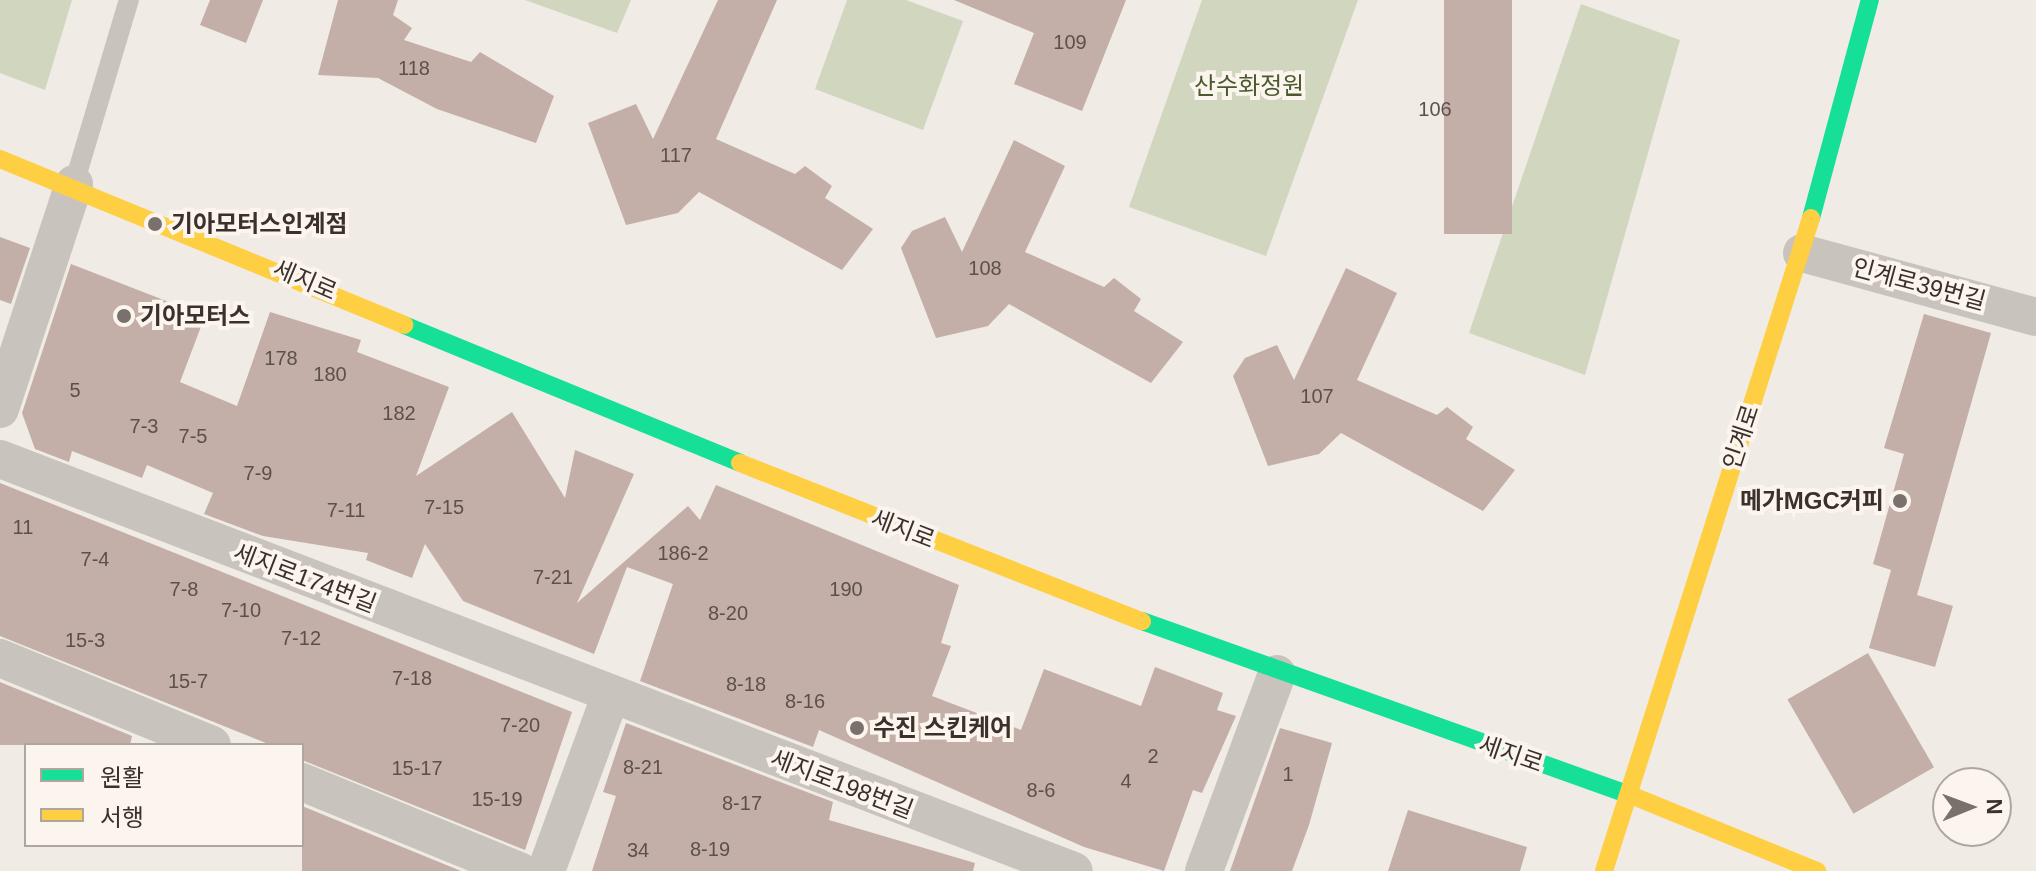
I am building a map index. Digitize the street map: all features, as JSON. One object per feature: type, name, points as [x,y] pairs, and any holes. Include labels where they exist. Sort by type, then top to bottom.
[{"type":"street","name":"인계로","points":[[1604,871],[1626,793],[1802,253],[1870,0]]},
{"type":"street","name":"세지로","points":[[0,159],[74,184],[842,505],[1277,674],[1626,793],[1817,871]]},
{"type":"street","points":[[0,409],[74,184]]},
{"type":"street","name":"인계로39번길","points":[[1802,253],[2036,317]]},
{"type":"street","name":"세지로174번길","points":[[0,459],[610,697]]},
{"type":"street","points":[[0,658],[207,743]]},
{"type":"street","points":[[1204,871],[1277,674]]},
{"type":"street","points":[[546,871],[610,697]]},
{"type":"street","name":"세지로198번길","points":[[610,697],[1074,871]]},
{"type":"street","points":[[304,783],[519,871]]},
{"type":"lane","points":[[74,184],[129,0]]},
{"type":"green space","points":[[0,0],[72,0],[45,90],[0,73]]},
{"type":"green space","points":[[525,0],[631,0],[617,33]]},
{"type":"green space","points":[[847,0],[906,0],[963,21],[923,130],[815,89]]},
{"type":"green space","name":"산수화정원","points":[[1202,0],[1358,0],[1266,256],[1129,207]]},
{"type":"green space","points":[[1581,4],[1680,40],[1585,375],[1469,333]]},
{"type":"building","points":[[210,0],[263,0],[246,43],[200,25]]},
{"type":"building","points":[[338,0],[398,0],[393,15],[412,28],[404,40],[471,62],[480,52],[554,96],[536,143],[437,109],[378,78],[318,75]]},
{"type":"building","points":[[718,0],[777,0],[716,139],[795,174],[805,166],[832,186],[825,198],[873,229],[842,270],[699,192],[678,213],[626,225],[588,123],[636,104],[653,139]]},
{"type":"building","points":[[954,0],[1126,0],[1082,111],[1014,84],[1034,33]]},
{"type":"building","points":[[1444,0],[1512,0],[1512,234],[1444,234]]},
{"type":"building","points":[[1014,140],[1065,166],[1025,252],[1104,287],[1114,278],[1141,299],[1134,311],[1183,342],[1151,383],[1009,304],[988,326],[936,338],[901,248],[912,231],[945,217],[962,252]]},
{"type":"building","points":[[0,237],[30,248],[11,304],[0,300]]},
{"type":"building","points":[[71,264],[205,316],[180,382],[237,406],[270,312],[361,340],[357,352],[449,387],[416,476],[512,412],[565,498],[575,450],[634,474],[577,603],[688,506],[700,520],[716,485],[959,585],[941,643],[951,646],[932,696],[1021,730],[1044,669],[1141,706],[1155,667],[1223,693],[1217,710],[1236,716],[1202,793],[1193,790],[1164,871],[1084,847],[819,730],[813,747],[640,681],[673,584],[627,567],[594,654],[463,601],[425,544],[412,578],[366,560],[368,553],[263,536],[204,514],[213,493],[147,465],[142,478],[72,451],[69,462],[35,449],[22,413]]},
{"type":"building","points":[[1346,268],[1397,293],[1357,380],[1437,415],[1447,407],[1473,427],[1466,439],[1515,470],[1483,511],[1341,433],[1319,454],[1268,466],[1233,376],[1245,358],[1277,345],[1294,380]]},
{"type":"building","points":[[1924,314],[1991,333],[1917,595],[1953,606],[1935,667],[1869,648],[1891,570],[1873,564],[1904,454],[1884,448]]},
{"type":"building","points":[[0,483],[572,712],[525,850],[304,761],[304,743],[266,743],[0,636]]},
{"type":"building","points":[[1868,653],[1934,767],[1853,814],[1787,700]]},
{"type":"building","points":[[0,682],[132,736],[130,743],[0,745]]},
{"type":"building","points":[[626,723],[833,802],[829,820],[975,863],[973,871],[592,871],[616,796],[603,792]]},
{"type":"building","points":[[1280,728],[1332,743],[1309,825],[1292,871],[1230,871]]},
{"type":"building","points":[[304,807],[461,871],[302,871]]},
{"type":"building","points":[[1408,810],[1527,847],[1520,871],[1388,871]]},
{"type":"traffic: fast","points":[[1811,218],[1870,0]]},
{"type":"traffic: fast","points":[[404,325],[740,463]]},
{"type":"traffic: fast","points":[[1142,621],[1633,796]]},
{"type":"traffic: slow","points":[[0,159],[404,325]]},
{"type":"traffic: slow","points":[[1604,871],[1811,218]]},
{"type":"traffic: slow","points":[[740,463],[1142,621]]},
{"type":"traffic: slow","points":[[1633,796],[1817,871]]},
{"type":"place","name":"기아모터스인계점","points":[[155,224]]},
{"type":"place","name":"기아모터스","points":[[124,316]]},
{"type":"place","name":"메가MGC커피","points":[[1900,501]]},
{"type":"place","name":"수진 스킨케어","points":[[857,728]]}]
